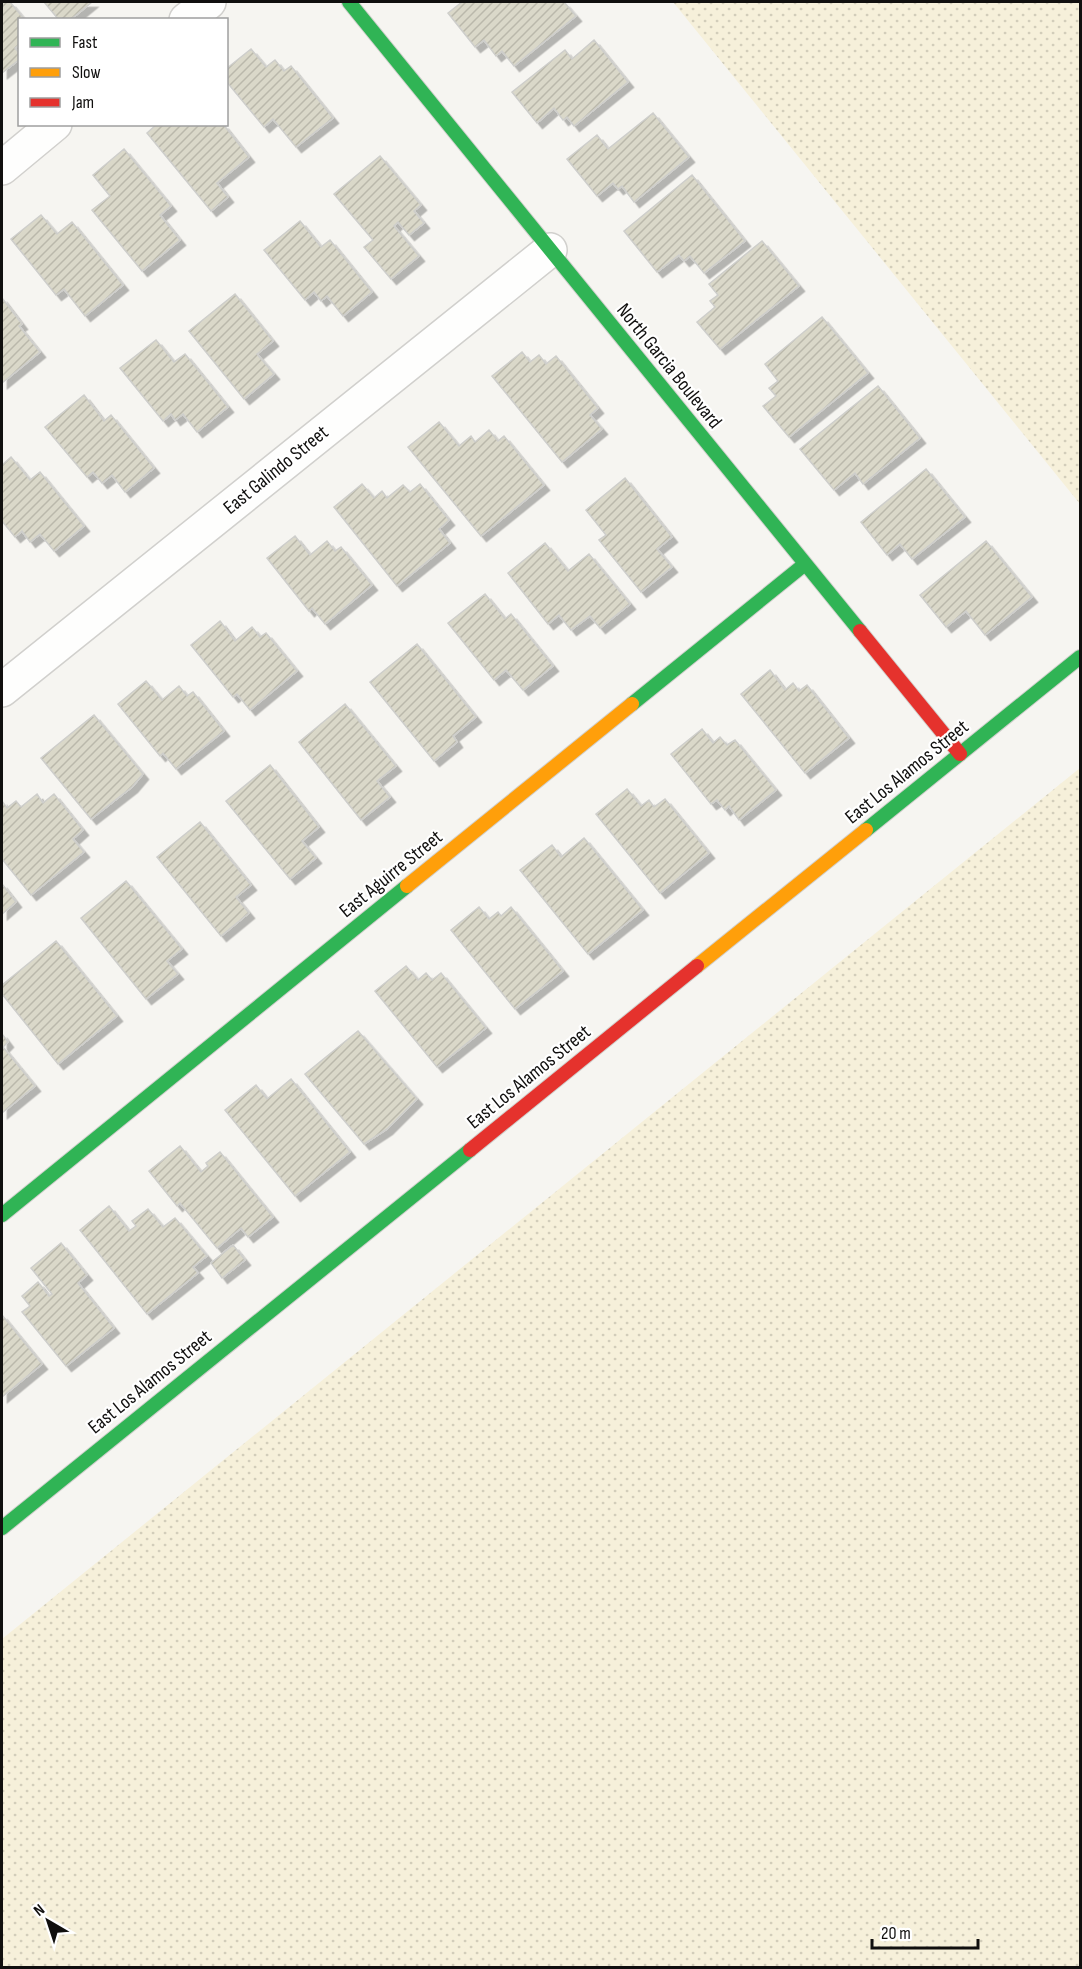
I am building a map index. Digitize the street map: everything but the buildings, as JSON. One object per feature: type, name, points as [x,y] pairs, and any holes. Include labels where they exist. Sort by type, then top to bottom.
[{"type":"street","points":[[189,18],[209,2]]},
{"type":"street","name":"North Garcia Boulevard","points":[[349,2],[960,754]]},
{"type":"street","points":[[2,168],[53,126]]},
{"type":"street","name":"East Galindo Street","points":[[2,690],[550,250]]},
{"type":"street","name":"East Aguirre Street","points":[[2,1215],[805,564]]},
{"type":"street","name":"East Los Alamos Street","points":[[2,1528],[1080,657]]},
{"type":"sand","points":[[673,2],[1080,2],[1080,504]]},
{"type":"sand","points":[[1080,768],[1080,1967],[2,1967],[2,1639]]},
{"type":"traffic: fast","points":[[349,2],[860,631]]},
{"type":"traffic: fast","points":[[632,704],[805,564]]},
{"type":"traffic: fast","points":[[866,830],[1080,657]]},
{"type":"traffic: fast","points":[[2,1215],[407,886]]},
{"type":"traffic: fast","points":[[2,1528],[470,1150]]},
{"type":"traffic: slow","points":[[407,886],[632,704]]},
{"type":"traffic: slow","points":[[697,966],[866,830]]},
{"type":"traffic: jam","points":[[860,631],[960,754]]},
{"type":"traffic: jam","points":[[470,1150],[697,966]]}]
